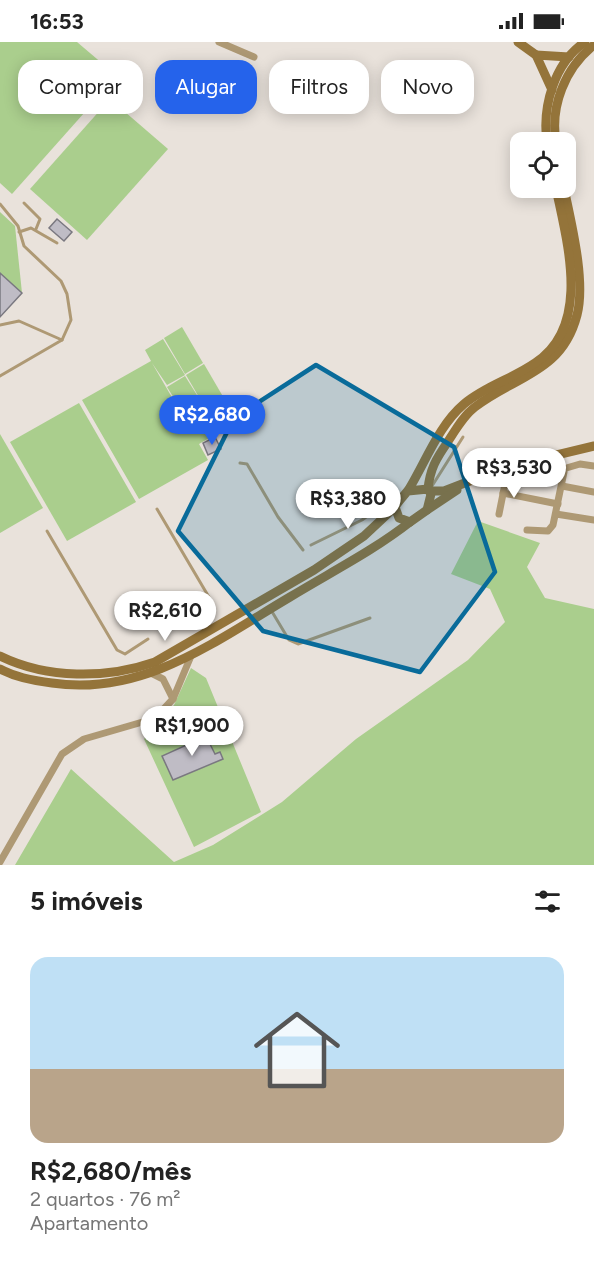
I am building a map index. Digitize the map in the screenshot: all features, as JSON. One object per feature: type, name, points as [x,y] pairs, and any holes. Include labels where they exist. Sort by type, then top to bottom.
[{"type":"main road","points":[[518,42],[536,55],[552,90]]},
{"type":"main road","points":[[547,132],[548,108],[552,90],[568,57],[585,42]]},
{"type":"main road","points":[[556,132],[555,117],[560,92],[577,61],[594,45]]},
{"type":"main road","points":[[536,55],[568,57]]},
{"type":"main road","points":[[0,656],[20,666],[73,674],[132,668],[155,662],[314,570],[364,536],[408,491],[462,406],[487,388],[545,356],[561,333],[569,314],[571,295],[558,198]]},
{"type":"main road","points":[[427,510],[430,499],[430,470],[465,416],[493,395],[541,369],[560,350],[573,326],[577,314],[579,279],[566,198]]},
{"type":"main road","points":[[408,491],[444,491],[506,467],[594,446]]},
{"type":"main road","points":[[0,669],[27,680],[95,686],[134,680],[191,656],[359,557],[468,482]]},
{"type":"main road","points":[[397,504],[399,518],[410,522]]},
{"type":"street","points":[[219,42],[254,57]]},
{"type":"street","points":[[527,530],[548,531],[553,525],[562,486],[563,469],[553,457]]},
{"type":"street","points":[[563,469],[580,464],[594,466]]},
{"type":"street","points":[[499,514],[506,479]]},
{"type":"street","points":[[562,486],[594,492]]},
{"type":"street","points":[[503,492],[558,504]]},
{"type":"street","points":[[556,514],[594,520]]},
{"type":"street","points":[[0,862],[62,754],[84,739],[154,718],[173,699],[191,656]]},
{"type":"street","points":[[151,673],[163,679],[173,699]]},
{"type":"lane","points":[[24,203],[40,219],[36,230]]},
{"type":"lane","points":[[0,204],[15,221],[24,246],[53,271],[67,294],[71,320],[62,340],[0,376]]},
{"type":"lane","points":[[20,232],[27,228],[36,230],[57,243]]},
{"type":"lane","points":[[0,325],[19,321],[62,340]]},
{"type":"lane","points":[[429,490],[464,437]]},
{"type":"lane","points":[[240,463],[247,464],[278,516],[303,549]]},
{"type":"lane","points":[[311,545],[362,520],[387,502],[397,504]]},
{"type":"lane","points":[[157,509],[213,604]]},
{"type":"lane","points":[[47,531],[117,650],[125,654],[148,639]]},
{"type":"lane","points":[[270,609],[289,640],[298,644],[370,618]]},
{"type":"highlighted area","points":[[316,365],[454,447],[495,572],[420,672],[263,631],[178,531],[234,418]]},
{"type":"green space","points":[[0,42],[77,42],[98,60],[18,60],[18,114],[83,114],[12,194],[0,183]]},
{"type":"green space","points":[[97,114],[127,114],[168,149],[87,240],[30,189]]},
{"type":"green space","points":[[0,212],[15,226],[22,293],[0,317]]},
{"type":"green space","points":[[182,327],[203,363],[185,374],[164,338]]},
{"type":"green space","points":[[163,339],[185,375],[167,385],[152,363],[188,425],[222,405],[233,424],[199,444],[208,460],[139,499],[82,400],[151,361],[145,350]]},
{"type":"green space","points":[[204,364],[225,400],[207,411],[186,375]]},
{"type":"green space","points":[[185,376],[207,411],[189,422],[167,387]]},
{"type":"green space","points":[[79,403],[136,502],[67,541],[10,442]]},
{"type":"green space","points":[[0,434],[43,508],[0,533]]},
{"type":"green space","points":[[478,521],[540,543],[527,567],[545,598],[594,609],[594,865],[15,865],[71,769],[174,862],[213,845],[282,802],[356,739],[468,660],[505,622],[490,589],[451,574]]},
{"type":"green space","points":[[191,668],[206,678],[261,812],[194,847],[144,739],[174,705]]},
{"type":"building","points":[[57,219],[72,232],[64,241],[49,228]]},
{"type":"building","points":[[0,273],[22,293],[0,317]]},
{"type":"building","points":[[215,437],[221,449],[208,455],[203,443]]},
{"type":"building","points":[[213,733],[216,739],[209,742],[215,754],[220,752],[223,759],[173,780],[162,756]]}]
